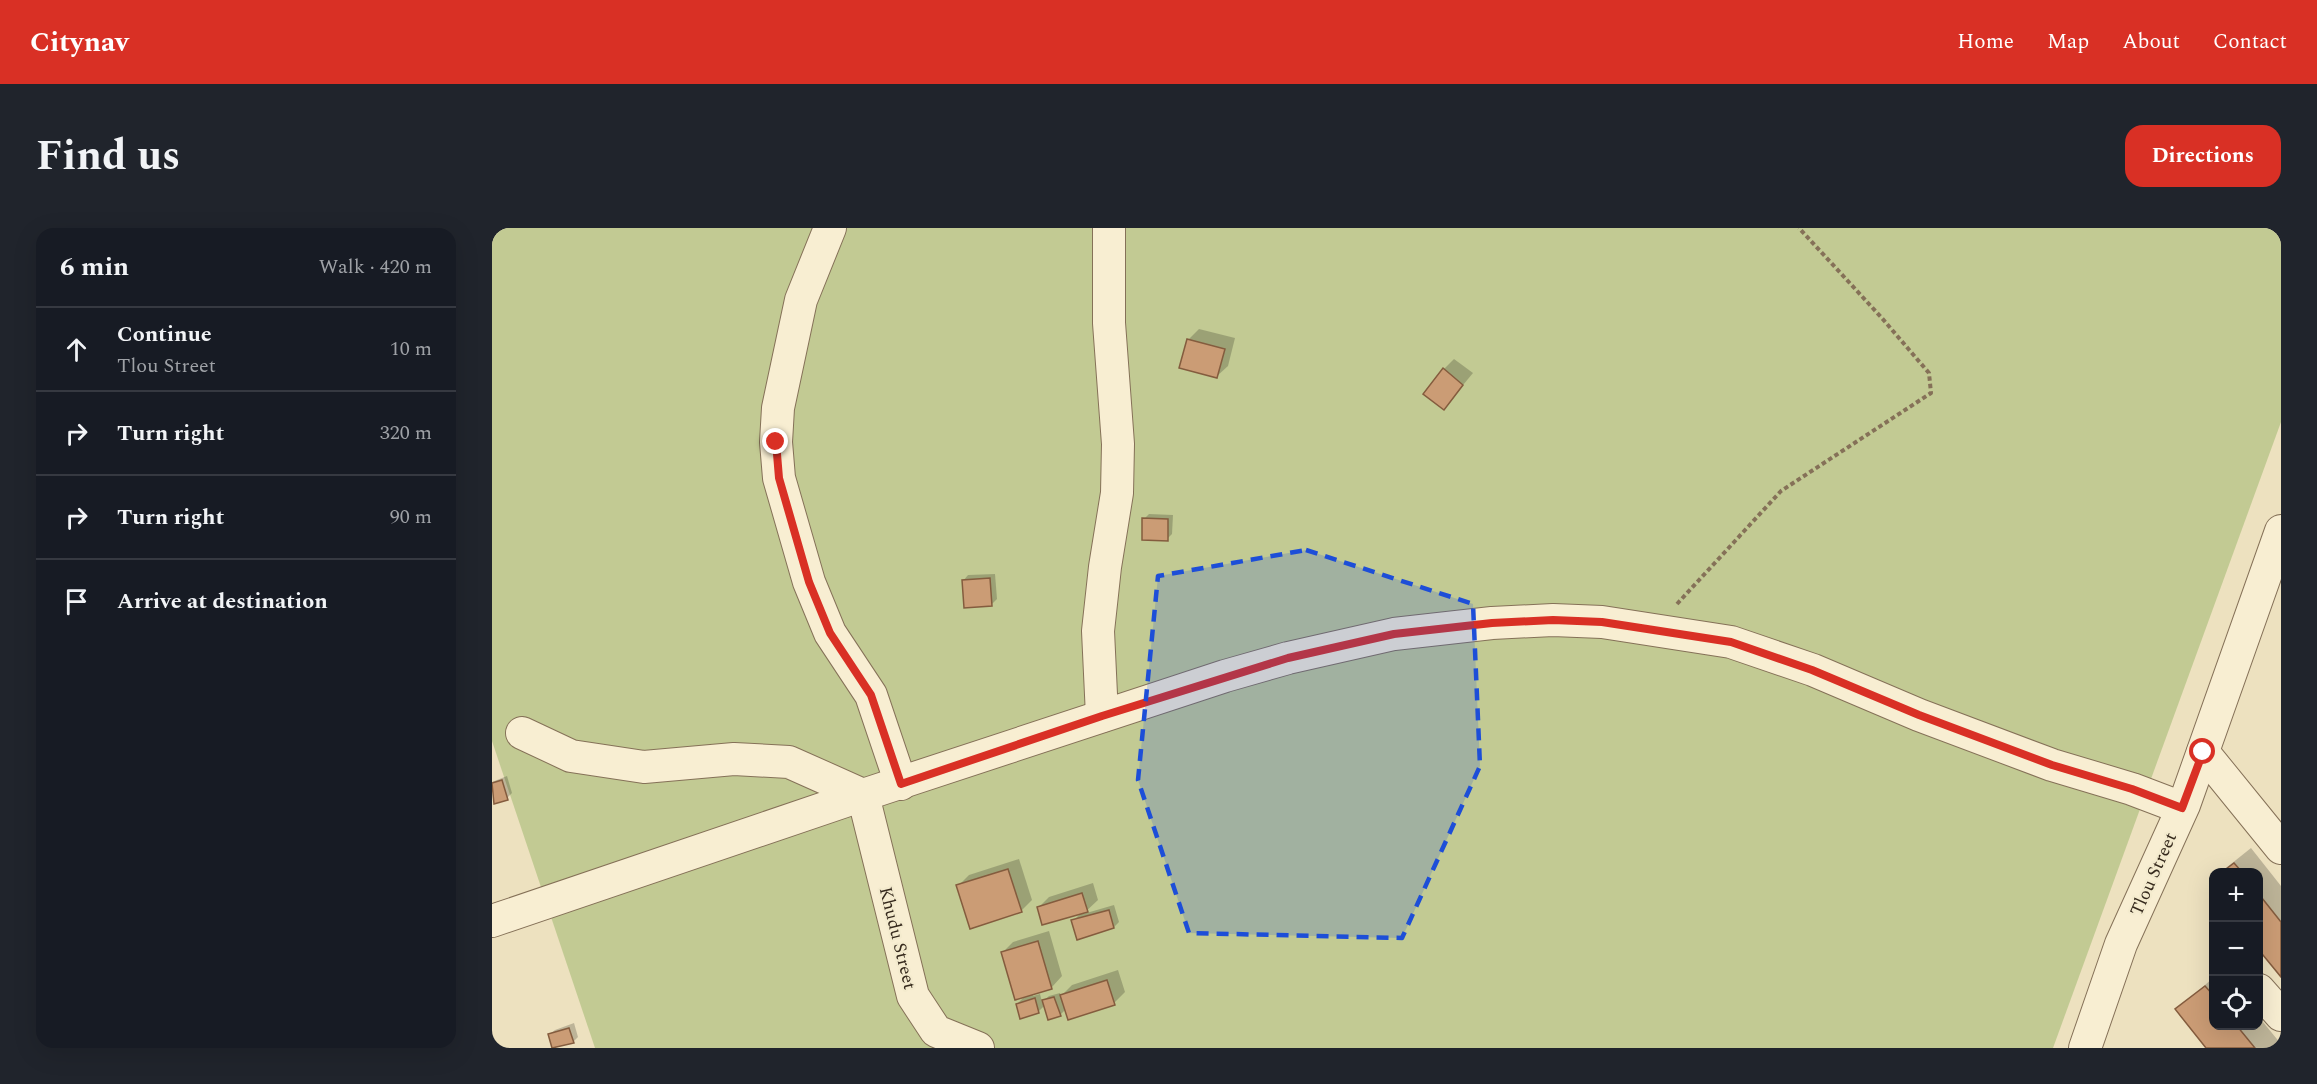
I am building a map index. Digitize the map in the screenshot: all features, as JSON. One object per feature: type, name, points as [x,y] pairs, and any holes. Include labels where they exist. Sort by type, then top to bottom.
[{"type":"street","points":[[830,228],[801,300],[778,408],[776,442],[779,478],[809,582],[830,633],[871,695],[901,784]]},
{"type":"street","points":[[1102,716],[1098,631],[1117,493],[1118,444],[1109,323],[1109,228]]},
{"type":"street","name":"Tlou Street","points":[[2085,1048],[2121,944],[2182,808],[2281,531]]},
{"type":"street","points":[[492,921],[862,795],[1288,658],[1394,634],[1492,623],[1553,620],[1602,622],[1731,642],[1812,670],[1919,715],[2052,765],[2132,789],[2182,808]]},
{"type":"street","points":[[522,733],[571,756],[644,767],[734,759],[789,762],[862,795]]},
{"type":"street","points":[[2203,752],[2281,848]]},
{"type":"street","name":"Khudu Street","points":[[862,795],[913,996],[936,1031],[978,1048]]},
{"type":"street","points":[[2263,995],[2281,1015]]},
{"type":"path","points":[[1654,630],[1781,491],[1931,393],[1929,373],[1799,228]]},
{"type":"highlighted area","points":[[1306,550],[1473,604],[1480,766],[1402,938],[1189,933],[1138,780],[1158,576]]},
{"type":"green space","points":[[492,228],[2281,228],[2281,422],[2053,1048],[595,1048],[492,741]]},
{"type":"building","points":[[1187,339],[1225,349],[1217,378],[1179,368]]},
{"type":"building","points":[[1443,368],[1463,385],[1444,410],[1423,394]]},
{"type":"building","points":[[1142,518],[1168,519],[1168,541],[1142,540]]},
{"type":"building","points":[[990,578],[992,606],[964,608],[962,580]]},
{"type":"building","points":[[502,780],[508,800],[494,804],[492,783]]},
{"type":"building","points":[[2234,863],[2238,868],[2227,868]]},
{"type":"building","points":[[1008,869],[1022,912],[970,929],[956,885]]},
{"type":"building","points":[[1082,893],[1088,912],[1042,925],[1037,907]]},
{"type":"building","points":[[2263,899],[2281,922],[2281,977],[2263,955]]},
{"type":"building","points":[[1109,910],[1114,928],[1077,940],[1071,920]]},
{"type":"building","points":[[1038,941],[1052,989],[1015,1000],[1001,952]]},
{"type":"building","points":[[1107,980],[1115,1005],[1068,1020],[1060,995]]},
{"type":"building","points":[[2205,986],[2209,990],[2209,1030],[2240,1030],[2255,1048],[2206,1048],[2175,1009]]},
{"type":"building","points":[[1054,997],[1061,1016],[1048,1020],[1042,1000]]},
{"type":"building","points":[[1035,998],[1039,1013],[1020,1019],[1016,1004]]},
{"type":"building","points":[[569,1028],[574,1043],[552,1048],[548,1034]]},
{"type":"route","points":[[776,442],[779,478],[809,582],[830,633],[871,695],[901,784],[1102,716],[1288,658],[1394,634],[1492,623],[1553,620],[1602,622],[1731,642],[1812,670],[1919,715],[2052,765],[2132,789],[2182,808],[2203,752]]}]
